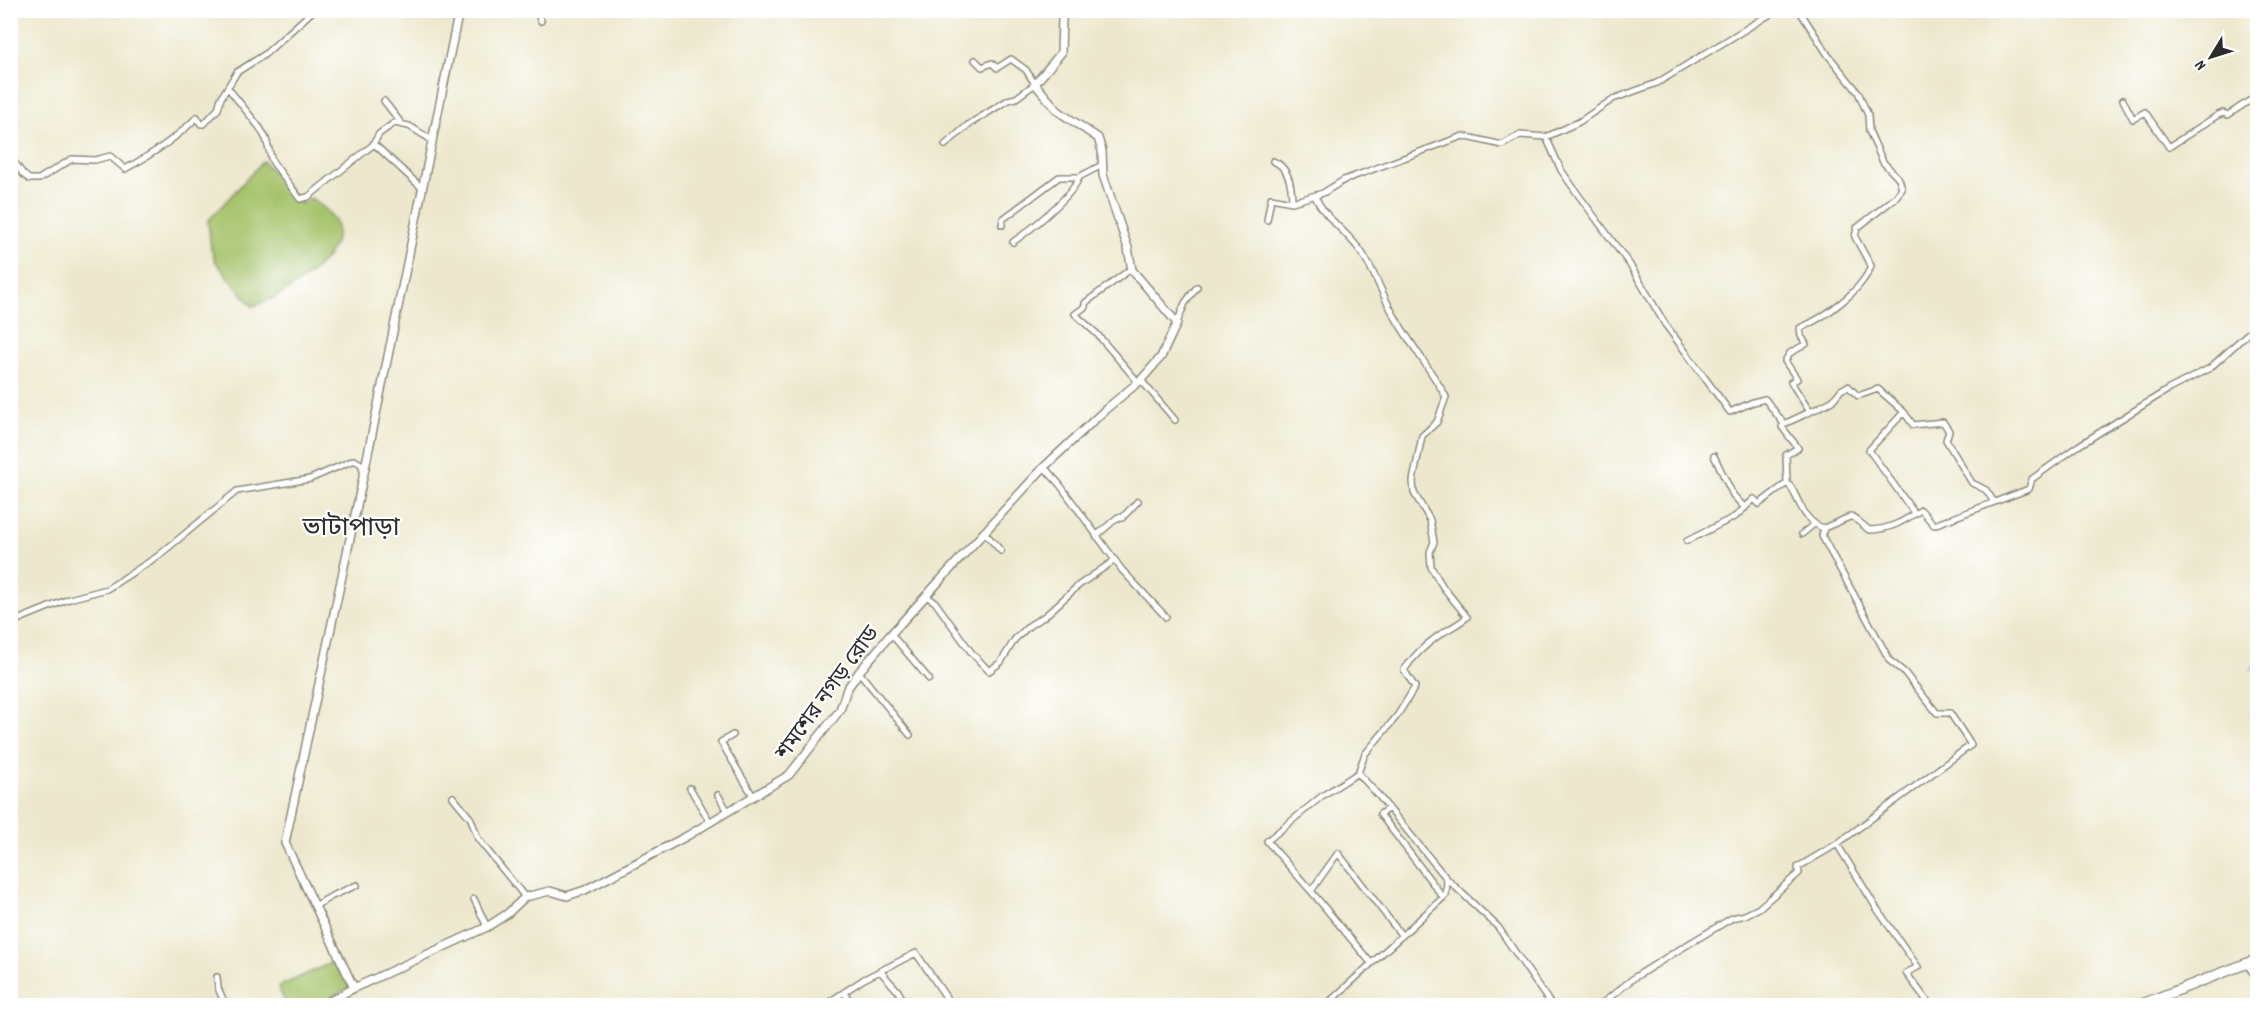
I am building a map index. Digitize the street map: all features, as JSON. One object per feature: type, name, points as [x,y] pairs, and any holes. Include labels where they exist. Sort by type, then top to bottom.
[{"type":"highway","points":[[2137,1005],[2258,959]]},
{"type":"street","points":[[10,162],[15,163],[29,179],[39,179],[72,159],[95,160],[110,156],[125,169],[146,158],[179,135],[196,117],[201,124],[204,124],[218,109],[221,98],[237,72],[264,55],[314,10]]},
{"type":"street","points":[[354,988],[312,906],[285,843],[459,10]]},
{"type":"street","points":[[535,10],[541,21]]},
{"type":"street","points":[[945,145],[968,125],[1008,100],[1016,98],[1035,84],[1061,53],[1062,18],[1069,10]]},
{"type":"street","points":[[1267,220],[1271,198],[1292,202],[1316,196],[1344,180],[1463,136],[1502,145],[1520,135],[1546,137],[1579,122],[1613,99],[1657,83],[1777,10]]},
{"type":"street","points":[[1799,10],[1828,55],[1858,92],[1868,115],[1869,132],[1883,162],[1899,179],[1902,189],[1895,198],[1857,228],[1855,237],[1870,266],[1868,273],[1856,289],[1815,322],[1800,328],[1801,336],[1806,344],[1790,353],[1785,361],[1797,379],[1791,382],[1810,412]]},
{"type":"street","points":[[975,60],[982,67],[992,63],[997,68],[1011,59],[1026,70],[1058,111],[1098,138],[1103,175],[1128,248],[1132,268],[1136,276],[1177,324],[1185,303],[1197,287]]},
{"type":"street","points":[[228,88],[260,128],[266,139],[272,161],[300,199],[313,193],[372,146],[379,134],[389,126],[401,123]]},
{"type":"street","points":[[2123,100],[2133,119],[2145,112],[2169,147],[2223,112],[2228,115],[2258,95]]},
{"type":"street","points":[[384,101],[401,123],[420,130],[432,140]]},
{"type":"street","points":[[1546,137],[1562,170],[1629,265],[1665,324],[1730,412],[1765,399],[1784,424],[1782,427],[1798,448],[1786,455],[1787,483],[1809,520],[1824,528],[1852,516],[1869,530],[1882,530],[1921,510],[1934,525],[2029,489],[2032,479],[2078,446],[2169,389],[2210,368],[2242,338],[2258,327]]},
{"type":"street","points":[[372,146],[374,144],[422,188]]},
{"type":"street","points":[[1273,161],[1280,164],[1292,184],[1292,202]]},
{"type":"street","points":[[1002,225],[1003,219],[1059,177],[1079,177],[1102,165]]},
{"type":"street","points":[[1013,242],[1063,199],[1078,182],[1079,177]]},
{"type":"street","points":[[1316,196],[1325,214],[1346,232],[1363,254],[1404,332],[1429,367],[1446,397],[1437,422],[1422,436],[1413,481],[1414,493],[1430,520],[1434,542],[1430,552],[1431,567],[1443,587],[1467,617],[1454,628],[1439,635],[1413,657],[1404,670],[1415,687],[1397,716],[1365,754],[1358,773],[1322,796],[1267,841],[1371,963]]},
{"type":"street","points":[[1132,268],[1085,303],[1085,307],[1076,314],[1097,334],[1174,420]]},
{"type":"street","name":"শমশের নগড় রোড","points":[[525,897],[550,891],[567,896],[585,890],[728,812],[789,775],[840,710],[847,690],[859,672],[891,634],[1044,467],[1106,409],[1140,381],[1161,357],[1177,324]]},
{"type":"street","points":[[1784,424],[1832,401],[1841,390],[1848,386],[1858,396],[1878,389],[1904,412],[1913,425],[1943,422],[1949,431],[1946,440],[1972,483],[1986,490],[1994,502]]},
{"type":"street","points":[[1904,412],[1869,450],[1915,514]]},
{"type":"street","points":[[1714,456],[1733,495],[1745,508]]},
{"type":"street","points":[[10,623],[69,599],[107,589],[158,556],[237,491],[310,479],[354,460],[361,464],[364,473]]},
{"type":"street","points":[[1044,467],[1060,484],[1129,578],[1166,617]]},
{"type":"street","points":[[1687,541],[1736,516],[1754,499],[1759,504],[1787,483]]},
{"type":"street","points":[[1096,536],[1118,517],[1122,518],[1138,501]]},
{"type":"street","points":[[1802,534],[1814,524]]},
{"type":"street","points":[[1599,1005],[1672,954],[1732,918],[1759,908],[1799,873],[1798,867],[1838,844],[1971,745],[1950,713],[1937,713],[1904,672],[1890,661],[1822,536],[1824,528]]},
{"type":"street","points":[[984,532],[1001,551]]},
{"type":"street","points":[[926,596],[935,602],[971,652],[989,671],[1001,662],[1015,639],[1030,625],[1045,616],[1079,585],[1115,560]]},
{"type":"street","points":[[891,634],[929,679]]},
{"type":"street","points":[[859,672],[910,735]]},
{"type":"street","points":[[733,735],[721,742],[753,796]]},
{"type":"street","points":[[1358,773],[1447,879],[1498,927],[1552,1005]]},
{"type":"street","points":[[690,788],[710,822]]},
{"type":"street","points":[[718,795],[728,812]]},
{"type":"street","points":[[321,1005],[487,927],[507,914],[525,897],[478,839],[471,819],[453,797]]},
{"type":"street","points":[[1389,808],[1380,814],[1443,897]]},
{"type":"street","points":[[1838,844],[1877,909],[1918,967],[1906,973],[1931,1005]]},
{"type":"street","points":[[1311,891],[1338,853],[1402,936]]},
{"type":"street","points":[[1325,1005],[1446,895],[1447,879]]},
{"type":"street","points":[[312,906],[357,885]]},
{"type":"street","points":[[474,899],[487,927]]},
{"type":"street","points":[[823,1005],[880,971],[916,953],[951,1005]]},
{"type":"street","points":[[2247,963],[2258,978]]},
{"type":"street","points":[[880,971],[898,991],[906,1005]]},
{"type":"street","points":[[217,977],[218,988],[226,1005]]},
{"type":"street","points":[[844,992],[853,1005]]},
{"type":"green space","points":[[263,161],[302,204],[311,198],[327,211],[334,219],[337,229],[335,242],[328,254],[305,278],[277,296],[252,306],[216,262],[211,249],[208,221]]},
{"type":"green space","points":[[337,960],[350,987],[316,1005],[287,1006],[278,987]]},
{"type":"waterway","points":[[2251,670],[2258,663]]},
{"type":"district","name":"ভাটাপাড়া","points":[[351,526]]}]
